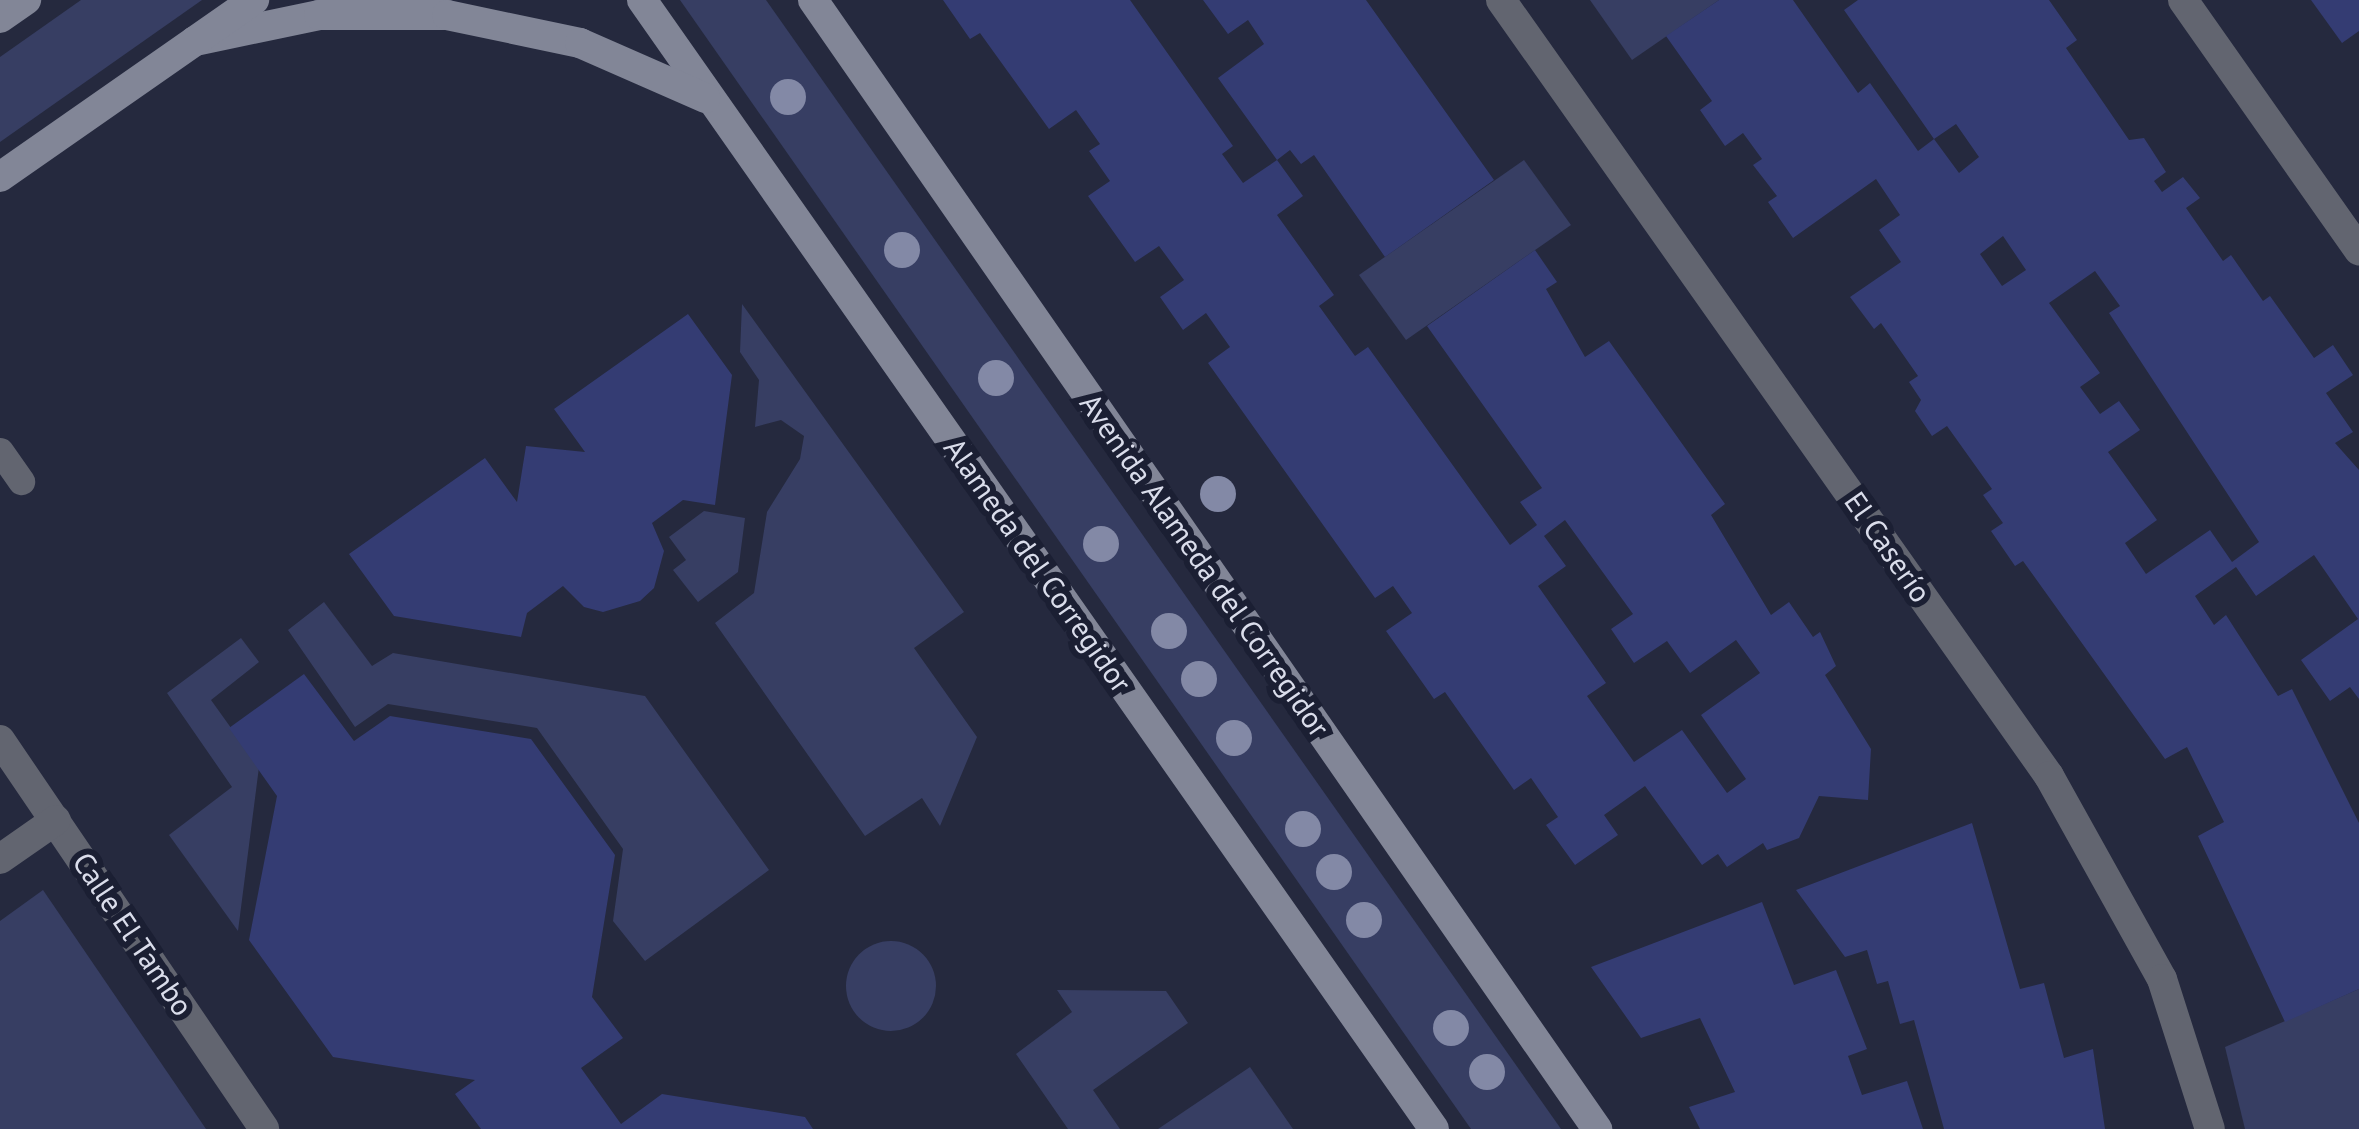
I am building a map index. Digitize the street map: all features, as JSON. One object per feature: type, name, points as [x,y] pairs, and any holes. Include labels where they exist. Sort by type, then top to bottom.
[{"type":"main road","points":[[0,18],[26,0]]},
{"type":"main road","points":[[0,177],[254,0]]},
{"type":"main road","name":"Alameda del Corregidor","points":[[642,0],[1435,1129]]},
{"type":"main road","name":"Avenida Alameda del Corregidor","points":[[812,0],[829,13],[1597,1129]]},
{"type":"main road","points":[[195,40],[319,15],[447,15],[580,43],[711,100]]},
{"type":"street","name":"El Caserío","points":[[1501,0],[2049,776],[2162,979],[2210,1129]]},
{"type":"street","points":[[2183,0],[2359,250]]},
{"type":"street","name":"Calle El Tambo","points":[[0,740],[264,1129]]},
{"type":"street","points":[[0,859],[56,820]]},
{"type":"lane","points":[[0,451],[21,481]]},
{"type":"shaded area","points":[[81,0],[202,0],[0,142],[0,57]]},
{"type":"shaded area","points":[[680,0],[766,0],[1561,1129],[1471,1129]]},
{"type":"shaded area","points":[[1590,0],[1719,0],[1632,60]]},
{"type":"shaded area","points":[[1524,160],[1571,225],[1406,340],[1359,275]]},
{"type":"shaded area","points":[[742,304],[964,612],[914,648],[977,737],[940,826],[922,798],[865,836],[715,623],[754,593],[767,512],[800,459],[804,436],[781,420],[755,427],[759,380],[740,352]]},
{"type":"shaded area","points":[[704,511],[745,518],[738,572],[698,602],[673,570],[686,560],[669,537]]},
{"type":"shaded area","points":[[324,602],[372,666],[393,653],[645,696],[769,870],[645,961],[613,921],[623,849],[537,728],[388,704],[355,727],[288,630]]},
{"type":"shaded area","points":[[241,638],[259,662],[211,700],[259,767],[238,931],[169,835],[232,787],[167,693]]},
{"type":"shaded area","points":[[43,890],[206,1129],[0,1129],[0,921]]},
{"type":"shaded area","points":[[891,941],[908,944],[923,954],[933,969],[933,1003],[923,1018],[908,1028],[891,1031],[874,1028],[859,1018],[849,1003],[846,986],[849,969],[859,954],[874,944]]},
{"type":"shaded area","points":[[2359,989],[2359,1129],[2245,1129],[2225,1047]]},
{"type":"shaded area","points":[[1057,990],[1166,991],[1188,1023],[1093,1090],[1120,1129],[1068,1129],[1016,1054],[1072,1012]]},
{"type":"shaded area","points":[[1250,1067],[1293,1129],[1158,1129]]},
{"type":"building","points":[[943,0],[1130,0],[1233,146],[1222,154],[1243,183],[1277,160],[1303,196],[1277,215],[1334,295],[1319,306],[1355,356],[1368,347],[1510,545],[1537,525],[1520,502],[1542,488],[1427,326],[1535,250],[1557,282],[1546,289],[1585,357],[1609,341],[1725,504],[1711,515],[1771,615],[1789,602],[1813,637],[1820,632],[1836,666],[1825,675],[1871,749],[1868,800],[1819,796],[1799,838],[1767,850],[1763,843],[1727,867],[1718,854],[1702,865],[1645,786],[1604,815],[1618,835],[1575,865],[1546,825],[1558,817],[1531,778],[1514,790],[1445,692],[1434,699],[1386,631],[1412,613],[1393,586],[1375,598],[1208,363],[1230,347],[1206,313],[1183,330],[1160,297],[1184,280],[1159,246],[1135,262],[1088,196],[1110,181],[1089,151],[1100,144],[1076,110],[1049,129],[980,33],[970,39]],"holes":[[[1565,520],[1633,614],[1611,629],[1634,663],[1667,641],[1690,673],[1736,640],[1760,673],[1701,715],[1746,779],[1727,793],[1682,730],[1634,762],[1587,696],[1606,683],[1538,586],[1566,566],[1544,536]]]},
{"type":"building","points":[[1203,0],[1366,0],[1494,180],[1385,257],[1314,155],[1301,164],[1290,150],[1277,160],[1218,78],[1264,44],[1248,20],[1228,34]]},
{"type":"building","points":[[1719,0],[1793,0],[1858,93],[1870,83],[1918,151],[1934,139],[1844,10],[1858,0],[2049,0],[2077,40],[2066,48],[2129,140],[2144,138],[2166,172],[2154,181],[2162,192],[2183,177],[2200,198],[2186,208],[2223,261],[2231,255],[2263,301],[2270,296],[2314,358],[2333,345],[2353,375],[2326,393],[2353,432],[2335,443],[2359,470],[2359,699],[2350,687],[2330,701],[2301,660],[2358,619],[2314,555],[2256,596],[2236,567],[2195,596],[2214,625],[2226,615],[2278,696],[2292,689],[2359,823],[2359,989],[2285,1022],[2198,836],[2224,822],[2187,747],[2165,759],[2023,561],[2015,566],[1991,531],[2003,523],[1983,495],[1992,489],[1947,426],[1932,436],[1915,411],[1921,400],[1909,382],[1918,376],[1881,323],[1874,329],[1850,297],[1901,262],[1879,230],[1900,215],[1876,179],[1793,238],[1768,202],[1777,196],[1753,165],[1762,159],[1743,133],[1725,146],[1700,110],[1712,101],[1666,36]],"holes":[[[1956,124],[1979,157],[1959,173],[1934,139]],[[2003,236],[2026,270],[2002,286],[1980,254]],[[2095,271],[2120,306],[2109,313],[2259,542],[2232,562],[2210,530],[2146,574],[2125,543],[2157,520],[2108,452],[2140,430],[2119,401],[2100,414],[2080,387],[2100,373],[2049,303]]]},
{"type":"building","points":[[2311,0],[2359,0],[2359,31],[2342,43]]},
{"type":"building","points":[[688,314],[732,375],[715,505],[683,500],[652,523],[664,551],[654,588],[640,601],[603,612],[584,607],[563,586],[527,613],[521,637],[394,616],[349,554],[485,458],[517,502],[526,446],[585,452],[554,409]]},
{"type":"building","points":[[304,674],[354,741],[390,716],[531,739],[615,855],[592,997],[623,1038],[581,1068],[621,1124],[662,1094],[805,1117],[813,1129],[481,1129],[455,1094],[475,1080],[333,1057],[249,940],[277,796],[229,728]]},
{"type":"building","points":[[1972,823],[2020,989],[2044,983],[2064,1058],[2093,1049],[2105,1129],[1944,1129],[1914,1020],[1900,1024],[1888,981],[1877,984],[1867,950],[1845,957],[1796,890]]},
{"type":"building","points":[[1762,902],[1794,985],[1836,970],[1867,1049],[1848,1056],[1862,1095],[1907,1081],[1923,1129],[1700,1129],[1689,1107],[1735,1092],[1700,1018],[1641,1038],[1591,967]]}]
